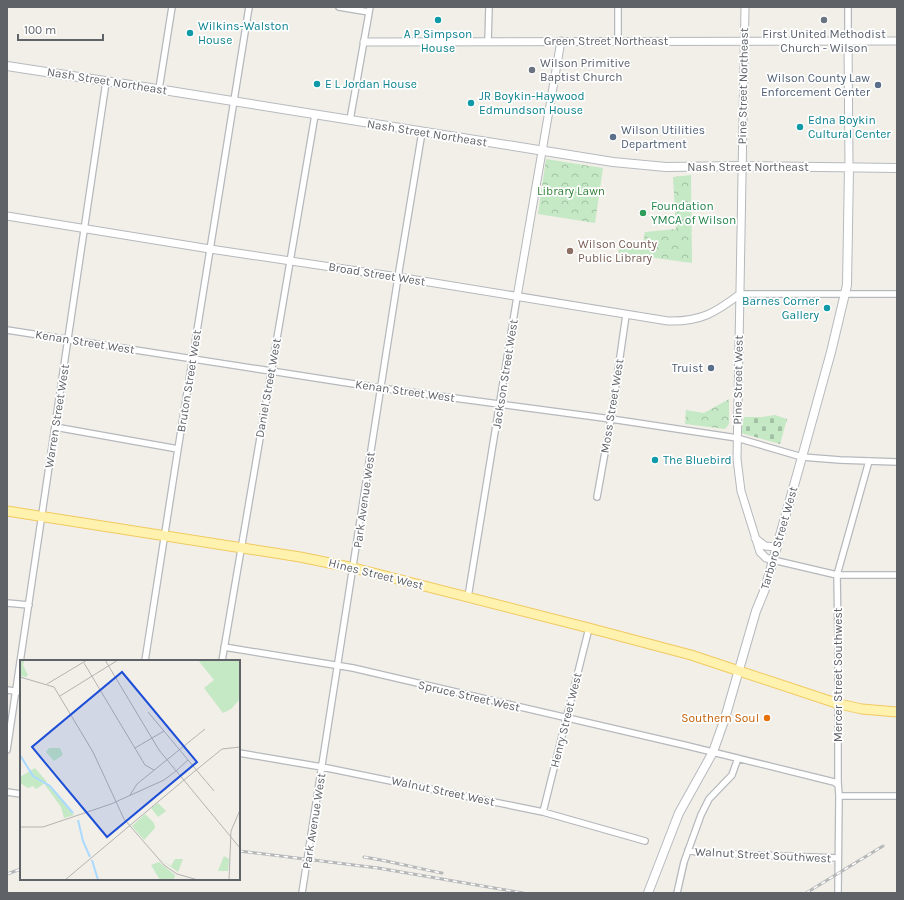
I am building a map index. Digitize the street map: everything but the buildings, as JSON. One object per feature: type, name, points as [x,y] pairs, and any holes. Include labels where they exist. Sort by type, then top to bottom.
[{"type":"main road","name":"Nash Street Northeast","points":[[7,66],[645,166],[897,168]]},
{"type":"main road","name":"Tarboro Street West","points":[[648,893],[679,813],[712,752],[726,718],[756,611],[765,589],[802,457],[831,352],[847,285],[849,168]]},
{"type":"main road","name":"Hines Street West","points":[[7,511],[300,557],[354,568],[691,655],[838,704],[862,709],[897,712]]},
{"type":"street","points":[[159,89],[172,7]]},
{"type":"street","name":"Bruton Street West","points":[[145,660],[249,7]]},
{"type":"street","points":[[339,7],[369,9],[350,120]]},
{"type":"street","points":[[488,42],[489,7]]},
{"type":"street","points":[[618,7],[618,41]]},
{"type":"street","name":"Pine Street Northeast","points":[[742,166],[745,7]]},
{"type":"street","points":[[848,7],[849,168]]},
{"type":"street","name":"Green Street Northeast","points":[[364,42],[897,40]]},
{"type":"street","name":"Jackson Street West","points":[[468,597],[561,41]]},
{"type":"street","name":"Warren Street West","points":[[22,660],[106,82]]},
{"type":"street","name":"Daniel Street West","points":[[222,660],[315,115]]},
{"type":"street","name":"Park Avenue West","points":[[302,893],[354,568],[380,388],[422,132]]},
{"type":"street","name":"Pine Street West","points":[[742,166],[737,459],[741,491],[755,538],[760,552],[766,558],[773,560]]},
{"type":"street","name":"Broad Street West","points":[[7,216],[668,321],[688,320],[713,313],[740,294]]},
{"type":"street","points":[[740,294],[897,294]]},
{"type":"street","name":"Moss Street West","points":[[597,497],[611,419],[626,315]]},
{"type":"street","name":"Kenan Street West","points":[[7,330],[380,388],[611,419],[737,438],[802,457],[897,462]]},
{"type":"street","points":[[55,427],[178,449]]},
{"type":"street","name":"Mercer Street Southwest","points":[[838,893],[839,796],[837,575],[869,461]]},
{"type":"street","points":[[755,538],[765,546],[776,547]]},
{"type":"street","points":[[773,560],[837,575],[897,575]]},
{"type":"street","points":[[7,602],[29,604]]},
{"type":"street","name":"Henry Street West","points":[[543,812],[589,628]]},
{"type":"street","name":"Spruce Street West","points":[[224,647],[338,667],[352,668],[738,758],[834,782],[838,785]]},
{"type":"street","name":"Warren Street West","points":[[7,750],[20,676]]},
{"type":"street","points":[[7,690],[18,692]]},
{"type":"street","name":"Walnut Street West","points":[[240,753],[322,767],[543,812],[645,841]]},
{"type":"street","points":[[677,893],[688,850],[701,815],[709,799],[732,776],[738,758]]},
{"type":"street","points":[[7,792],[20,794]]},
{"type":"street","points":[[839,796],[897,796]]},
{"type":"street","name":"Walnut Street Southwest","points":[[688,850],[701,853],[838,858]]},
{"type":"green space","name":"Library Lawn","points":[[546,159],[603,168],[595,223],[538,214]]},
{"type":"green space","points":[[691,175],[692,263],[618,253],[620,244],[643,243],[645,232],[676,229],[673,177]]},
{"type":"green space","points":[[729,399],[729,424],[725,429],[685,424],[686,410],[704,413]]},
{"type":"green space","points":[[775,415],[787,419],[780,444],[741,433],[744,417]]},
{"type":"railway","points":[[806,893],[883,846]]},
{"type":"railway","points":[[240,851],[378,868],[523,893]]},
{"type":"railway","points":[[364,857],[442,873]]},
{"type":"railway","points":[[7,874],[20,869]]},
{"type":"place","name":"A P Simpson House","points":[[438,20]]},
{"type":"place","name":"First United Methodist Church - Wilson","points":[[824,20]]},
{"type":"place","name":"Wilkins-Walston House","points":[[190,33]]},
{"type":"place","name":"Wilson Primitive Baptist Church","points":[[532,70]]},
{"type":"place","name":"E L Jordan House","points":[[317,84]]},
{"type":"place","name":"Wilson County Law Enforcement Center","points":[[878,85]]},
{"type":"place","name":"JR Boykin-Haywood Edmundson House","points":[[471,103]]},
{"type":"place","name":"Edna Boykin Cultural Center","points":[[800,127]]},
{"type":"place","name":"Wilson Utilities Department","points":[[613,137]]},
{"type":"place","name":"Foundation YMCA of Wilson","points":[[643,213]]},
{"type":"place","name":"Wilson County Public Library","points":[[570,251]]},
{"type":"place","name":"Barnes Corner Gallery","points":[[827,308]]},
{"type":"place","name":"Truist","points":[[711,368]]},
{"type":"place","name":"The Bluebird","points":[[655,460]]},
{"type":"place","name":"Southern Soul","points":[[767,718]]}]
